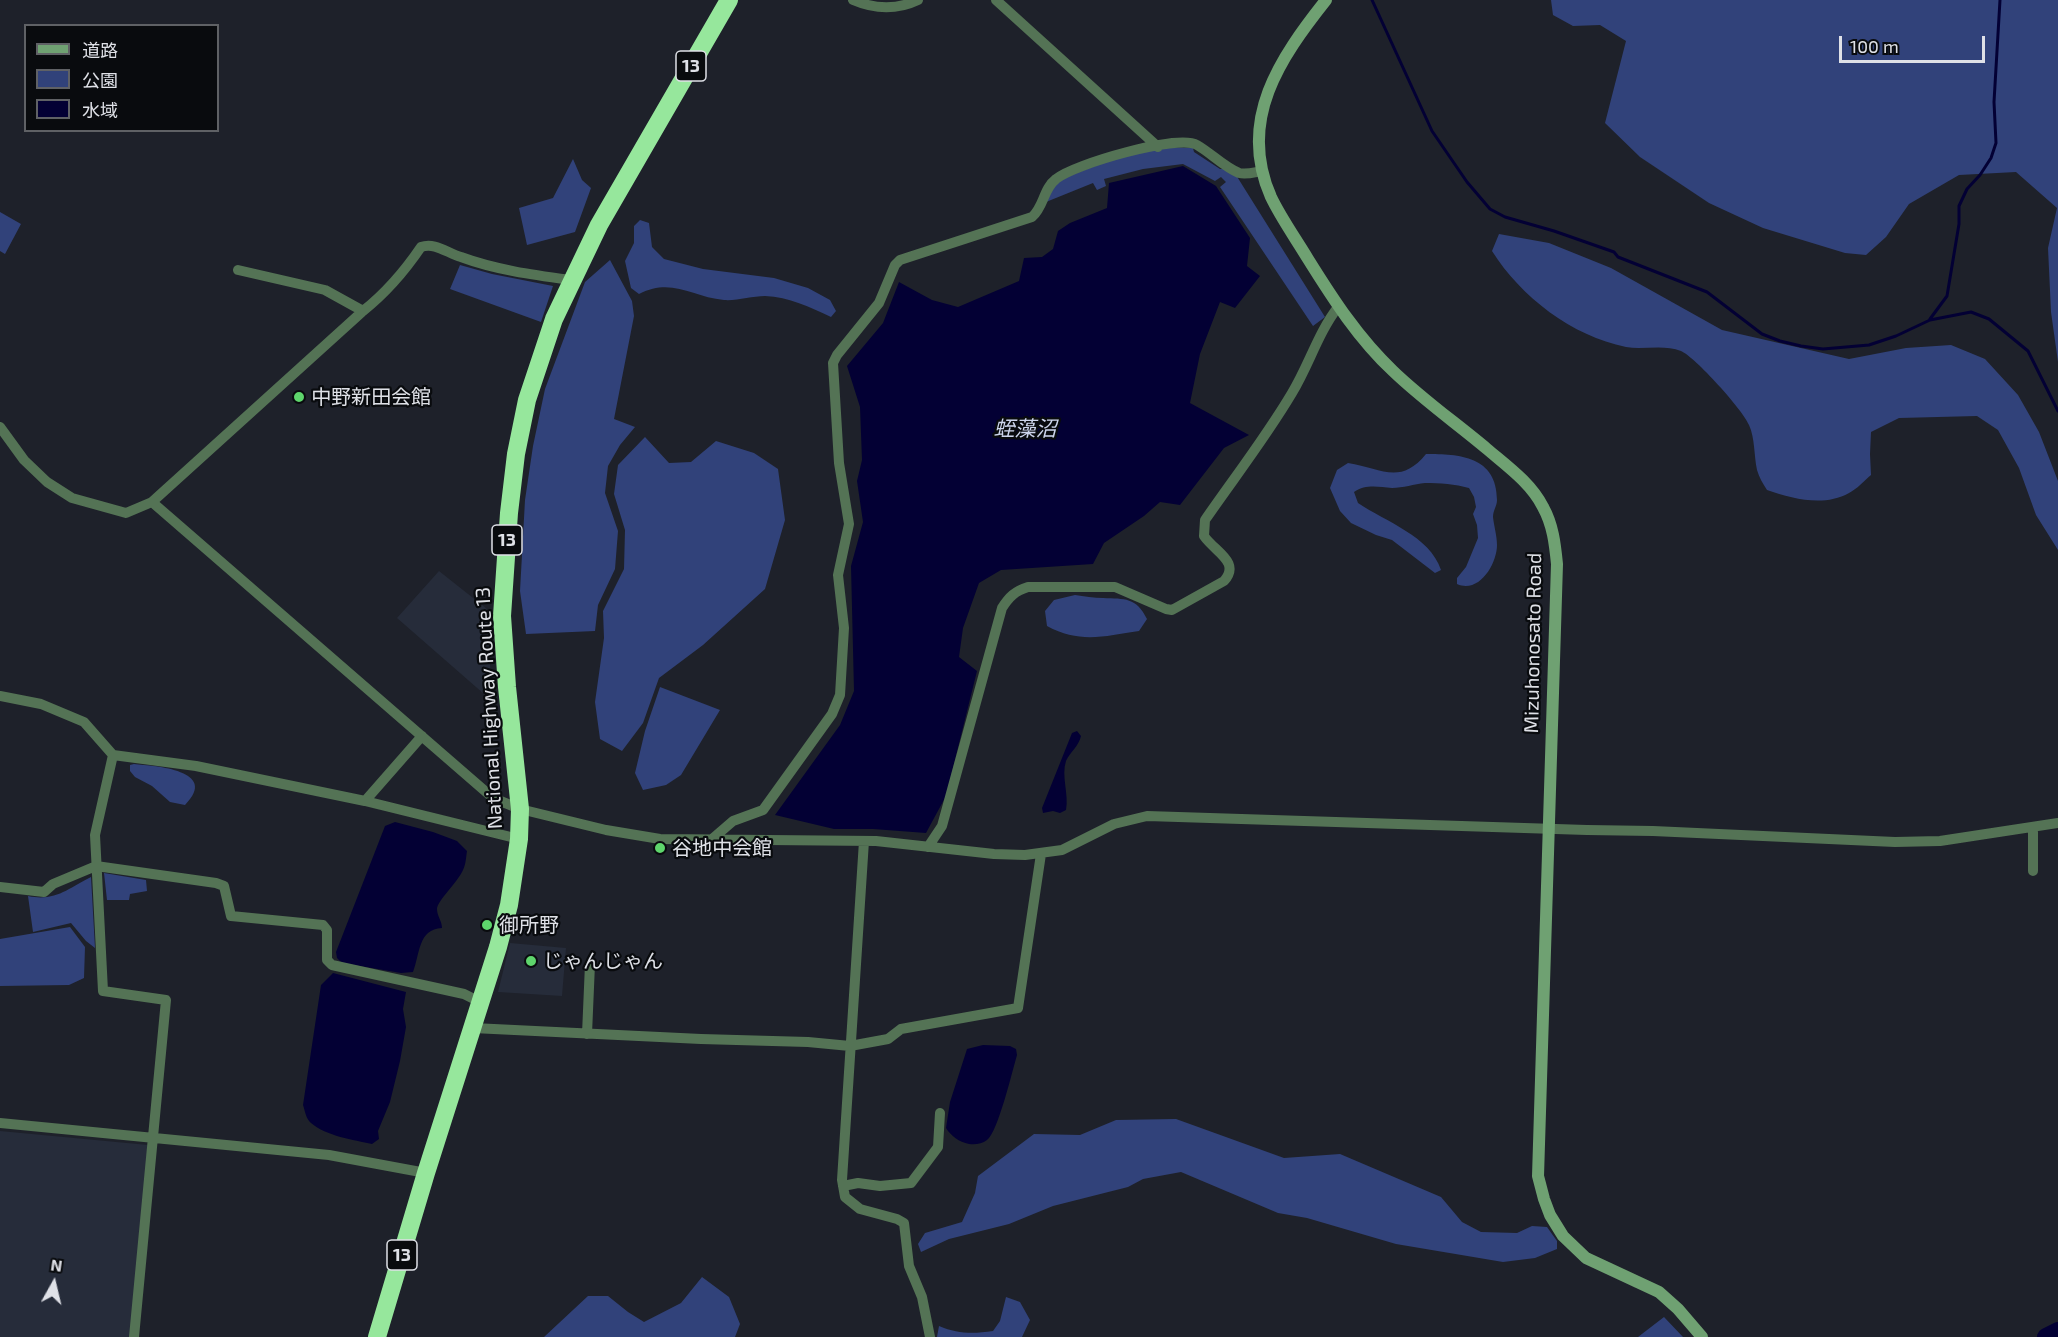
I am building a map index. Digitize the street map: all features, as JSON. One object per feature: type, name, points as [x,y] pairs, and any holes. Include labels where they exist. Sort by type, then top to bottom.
[{"type":"highway","name":"National Highway Route 13","points":[[377,1337],[509,905],[519,839],[520,809],[502,616],[509,513],[516,454],[527,400],[539,360],[571,280],[598,225],[729,0]]},
{"type":"street","points":[[853,0],[864,5],[883,8],[902,7],[918,0]]},
{"type":"street","points":[[996,0],[1158,147]]},
{"type":"street","name":"Mizuhonosato Road","points":[[1326,0],[1281,62],[1268,89],[1261,114],[1259,144],[1262,171],[1272,198],[1338,307],[1366,343],[1393,372],[1525,482],[1543,507],[1553,533],[1557,564],[1538,1176],[1544,1199],[1550,1215],[1563,1236],[1586,1258],[1659,1292],[1678,1309],[1702,1337]]},
{"type":"street","points":[[711,840],[733,821],[763,810],[832,714],[840,695],[844,628],[838,575],[839,561],[849,524],[839,463],[833,363],[879,303],[895,266],[900,260],[1032,217],[1042,206],[1051,183],[1058,177],[1083,165],[1132,150],[1186,142],[1195,144],[1240,173],[1262,171]]},
{"type":"street","points":[[0,427],[24,460],[47,482],[72,498],[126,513],[152,502],[363,310],[385,293],[403,274],[424,245],[431,244],[495,268],[571,280]]},
{"type":"street","points":[[238,270],[326,290],[363,310]]},
{"type":"street","points":[[928,847],[942,826],[1002,608],[1008,598],[1018,590],[1028,587],[1115,586],[1172,610],[1224,581],[1230,574],[1231,568],[1229,562],[1204,536],[1205,520],[1292,393],[1328,321],[1338,307]]},
{"type":"street","points":[[152,502],[493,798],[520,809],[606,830],[660,839],[864,841],[1025,855],[1062,850],[1114,824],[1147,816],[1653,831],[1895,842],[1942,841],[2058,823]]},
{"type":"street","points":[[0,696],[41,704],[84,722],[113,755],[196,766],[365,801],[519,839]]},
{"type":"street","points":[[365,801],[422,736]]},
{"type":"street","points":[[113,755],[95,835],[103,991],[166,1000],[134,1337]]},
{"type":"street","points":[[2032,826],[2032,871]]},
{"type":"street","points":[[864,841],[843,1186],[845,1197],[860,1209],[904,1223],[909,1266],[922,1297],[930,1337]]},
{"type":"street","points":[[473,1028],[808,1042],[850,1046],[888,1039],[901,1029],[1018,1008],[1041,854]]},
{"type":"street","points":[[0,887],[44,892],[53,884],[96,866],[216,883],[224,886],[231,916],[323,925],[327,930],[327,960],[332,965],[464,994],[480,1002]]},
{"type":"street","points":[[587,1034],[591,964]]},
{"type":"street","points":[[843,1186],[858,1183],[880,1186],[911,1183],[938,1147],[940,1113]]},
{"type":"street","points":[[0,1124],[329,1155],[426,1173]]},
{"type":"shaded area","points":[[439,571],[487,609],[492,701],[397,618]]},
{"type":"shaded area","points":[[510,943],[566,948],[562,996],[498,992]]},
{"type":"shaded area","points":[[0,1131],[148,1145],[130,1337],[0,1337]]},
{"type":"green space","points":[[1551,0],[2058,0],[2058,362],[2051,312],[2048,248],[2057,208],[2016,172],[1959,175],[1909,204],[1886,237],[1866,255],[1845,253],[1763,228],[1709,203],[1640,157],[1605,123],[1626,41],[1600,25],[1573,26],[1553,15]]},
{"type":"green space","points":[[1166,147],[1193,148],[1194,152],[1220,169],[1226,169],[1236,175],[1325,317],[1313,326],[1220,187],[1226,182],[1221,177],[1215,181],[1183,164],[1143,169],[1104,179],[1106,186],[1097,190],[1093,183],[1046,202],[1054,186],[1061,179],[1110,160]]},
{"type":"green space","points":[[573,159],[582,180],[591,188],[575,232],[527,245],[519,208],[553,198]]},
{"type":"green space","points":[[0,212],[21,224],[5,254],[0,251]]},
{"type":"green space","points":[[640,220],[649,223],[652,247],[664,259],[703,269],[774,278],[808,288],[830,300],[836,311],[831,317],[782,298],[765,296],[724,300],[662,287],[639,294],[631,288],[625,261],[634,243],[634,226]]},
{"type":"green space","points":[[1499,234],[1549,243],[1611,268],[1722,330],[1849,359],[1906,348],[1951,345],[1985,359],[2018,395],[2039,432],[2058,481],[2058,550],[2036,515],[2019,468],[1998,430],[1977,416],[1899,418],[1871,432],[1871,475],[1855,489],[1839,497],[1819,501],[1808,500],[1767,490],[1757,470],[1749,425],[1729,397],[1697,363],[1681,351],[1661,347],[1626,347],[1606,342],[1568,324],[1533,299],[1504,268],[1492,251]]},
{"type":"green space","points":[[610,260],[632,301],[634,316],[614,419],[635,427],[620,445],[608,466],[605,493],[618,531],[615,569],[598,605],[595,631],[526,634],[520,591],[525,500],[545,389],[585,282]]},
{"type":"green space","points":[[460,265],[553,286],[541,322],[450,289]]},
{"type":"green space","points":[[645,437],[669,463],[691,462],[716,441],[754,453],[778,469],[785,520],[765,589],[703,645],[659,678],[643,723],[622,751],[600,739],[595,702],[604,638],[603,611],[624,569],[625,530],[614,494],[618,465]]},
{"type":"green space","points":[[1426,454],[1451,455],[1474,461],[1491,474],[1495,485],[1497,500],[1493,517],[1497,542],[1496,553],[1485,575],[1473,585],[1457,584],[1457,578],[1466,567],[1478,538],[1473,514],[1476,507],[1469,488],[1425,483],[1396,488],[1368,487],[1354,492],[1358,503],[1406,531],[1427,548],[1441,570],[1435,573],[1392,540],[1351,523],[1340,511],[1330,488],[1337,470],[1348,463],[1380,471],[1399,472],[1417,464]]},
{"type":"green space","points":[[1075,595],[1129,601],[1139,607],[1147,619],[1139,631],[1093,637],[1071,635],[1047,626],[1045,611],[1054,600]]},
{"type":"green space","points":[[660,687],[720,710],[681,775],[666,785],[643,790],[635,773],[645,731]]},
{"type":"green space","points":[[130,765],[180,772],[190,777],[195,784],[194,793],[185,805],[170,802],[152,786],[135,777],[130,771]]},
{"type":"green space","points":[[104,873],[146,880],[147,891],[130,894],[129,900],[107,900]]},
{"type":"green space","points":[[91,877],[95,948],[71,923],[33,932],[28,896],[54,896]]},
{"type":"green space","points":[[70,927],[85,947],[84,978],[69,985],[0,986],[0,939]]},
{"type":"green space","points":[[1176,1119],[1284,1158],[1340,1154],[1441,1197],[1462,1222],[1481,1232],[1517,1233],[1532,1226],[1547,1227],[1557,1241],[1557,1249],[1535,1258],[1503,1262],[1396,1244],[1307,1218],[1278,1213],[1181,1172],[1143,1179],[1128,1187],[1053,1206],[1009,1224],[949,1239],[921,1252],[918,1244],[925,1233],[962,1222],[975,1193],[978,1176],[1034,1134],[1080,1135],[1116,1120]]},
{"type":"green space","points":[[702,1277],[729,1297],[740,1324],[735,1337],[544,1337],[588,1296],[608,1296],[644,1322],[681,1303]]},
{"type":"green space","points":[[1006,1297],[1020,1302],[1030,1320],[1022,1337],[937,1337],[939,1326],[966,1333],[993,1331],[1000,1321]]},
{"type":"green space","points":[[1664,1317],[1683,1337],[1638,1337]]},
{"type":"water","name":"蛭藻沼","points":[[1183,166],[1216,186],[1250,238],[1247,266],[1260,276],[1235,308],[1220,302],[1200,354],[1190,403],[1249,435],[1224,448],[1180,505],[1160,502],[1144,516],[1104,543],[1093,564],[1001,570],[979,583],[963,628],[959,657],[977,671],[946,796],[926,833],[834,829],[775,815],[840,725],[854,691],[851,566],[863,522],[857,481],[862,460],[860,407],[847,366],[883,323],[899,282],[932,300],[958,307],[1019,281],[1024,258],[1042,257],[1053,249],[1058,231],[1070,223],[1107,208],[1109,183]]},
{"type":"water","points":[[1077,731],[1081,736],[1080,740],[1066,761],[1065,767],[1066,810],[1060,813],[1053,811],[1043,813],[1042,808],[1072,733]]},
{"type":"water","points":[[395,822],[457,841],[467,851],[465,865],[460,875],[437,909],[442,928],[434,929],[424,938],[413,972],[401,973],[342,963],[337,958],[336,952],[385,826]]},
{"type":"water","points":[[333,973],[406,992],[403,1009],[406,1027],[400,1061],[390,1102],[378,1131],[379,1139],[372,1144],[324,1131],[311,1123],[303,1105],[321,985]]},
{"type":"water","points":[[983,1045],[1010,1046],[1016,1049],[1017,1055],[996,1126],[987,1140],[969,1144],[950,1134],[946,1128],[950,1102],[967,1049]]},
{"type":"waterway","points":[[1372,0],[1432,131],[1467,182],[1490,209],[1505,217],[1614,252],[1618,257],[1707,292],[1762,334],[1801,346],[1823,349],[1869,345],[1896,336],[1930,320],[1971,312],[1989,319],[2028,351],[2058,411]]},
{"type":"waterway","points":[[1930,319],[1947,296],[1959,224],[1959,206],[1967,189],[1991,158],[1996,143],[1994,102],[2000,0]]},
{"type":"waterway","points":[[2046,1337],[2058,1331]]},
{"type":"place","name":"中野新田会館","points":[[299,397]]},
{"type":"place","name":"谷地中会館","points":[[660,848]]},
{"type":"place","name":"御所野","points":[[487,925]]},
{"type":"place","name":"じゃんじゃん","points":[[531,961]]}]
